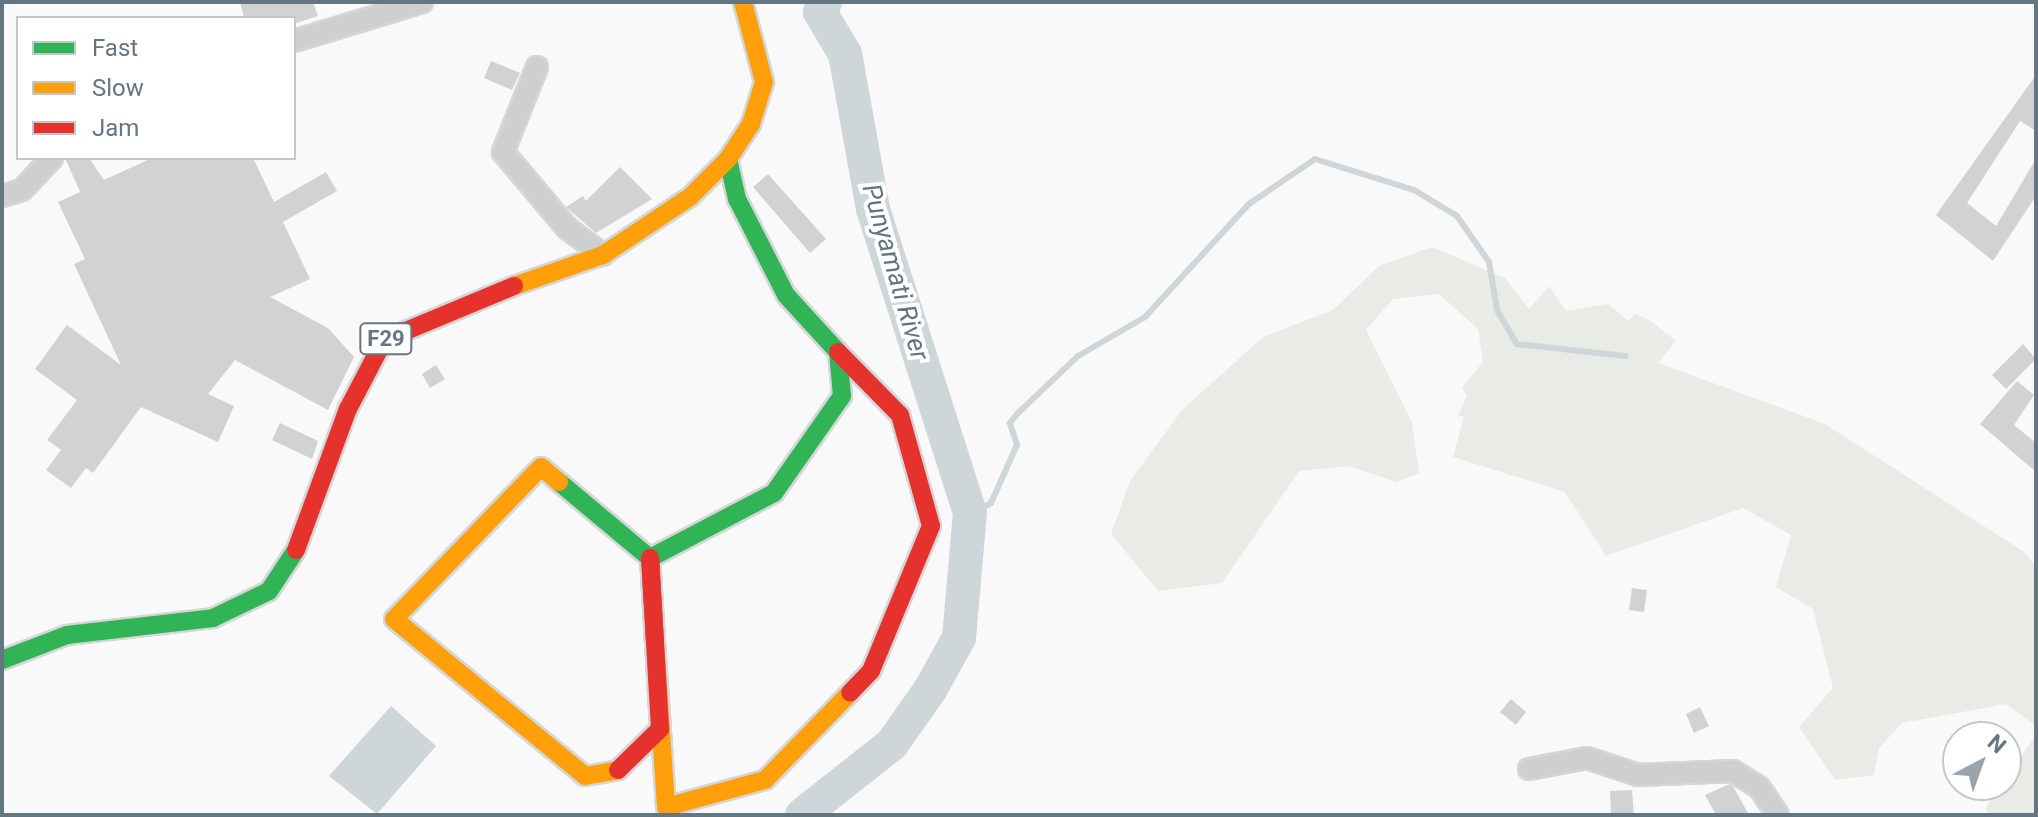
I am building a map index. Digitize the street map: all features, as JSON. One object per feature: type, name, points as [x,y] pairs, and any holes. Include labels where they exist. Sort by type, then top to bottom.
[{"type":"street","points":[[296,40],[422,2]]},
{"type":"street","name":"F29","points":[[2,660],[67,635],[213,618],[269,591],[307,534],[348,409],[384,340],[419,320],[603,255],[690,197],[728,159],[751,124],[764,82],[743,2]]},
{"type":"street","points":[[537,67],[503,152],[567,228],[603,255]]},
{"type":"street","points":[[650,566],[660,729],[614,773],[585,776],[394,619],[541,467],[650,566],[666,807],[765,780],[871,671],[931,526],[900,415],[786,295],[737,199],[728,159]]},
{"type":"street","points":[[2,196],[43,174],[51,160]]},
{"type":"street","points":[[650,566],[774,493],[842,396],[838,352]]},
{"type":"street","points":[[1529,769],[1587,758],[1638,775],[1733,771],[1759,787],[1778,815]]},
{"type":"shaded area","points":[[1432,247],[1505,278],[1529,309],[1549,286],[1566,311],[1608,304],[1628,321],[1635,314],[1649,320],[1676,341],[1658,363],[1825,424],[2024,552],[2036,566],[2036,726],[2006,704],[1902,723],[1879,748],[1874,775],[1835,780],[1799,727],[1833,688],[1813,609],[1776,587],[1791,535],[1743,508],[1606,556],[1565,492],[1453,457],[1464,417],[1458,415],[1467,396],[1462,387],[1483,362],[1478,329],[1439,294],[1393,299],[1366,330],[1412,422],[1419,473],[1396,482],[1348,466],[1299,471],[1222,583],[1158,591],[1111,534],[1130,481],[1183,409],[1263,337],[1333,310],[1379,266]]},
{"type":"shaded area","points":[[391,706],[436,746],[377,814],[329,776]]},
{"type":"shaded area","points":[[2036,735],[2036,815],[1987,815],[1990,801],[2022,801],[2022,755]]},
{"type":"building","points":[[240,2],[313,2],[318,16],[296,23],[296,16],[244,16]]},
{"type":"building","points":[[491,61],[520,73],[512,90],[484,78]]},
{"type":"building","points":[[2036,75],[2036,131],[2020,121],[1967,203],[1996,226],[2036,159],[2036,196],[1993,261],[1936,215]]},
{"type":"building","points":[[66,160],[90,160],[104,180],[148,160],[254,160],[274,202],[326,172],[337,191],[283,222],[310,279],[270,297],[328,328],[354,357],[328,410],[235,360],[208,394],[234,406],[218,442],[141,407],[93,473],[86,468],[71,488],[46,470],[61,450],[47,440],[77,400],[35,369],[67,325],[121,365],[74,264],[85,259],[58,202],[80,192]]},
{"type":"building","points":[[620,167],[652,199],[596,233],[566,207],[583,196],[586,201]]},
{"type":"building","points":[[768,174],[826,239],[810,253],[753,187]]},
{"type":"building","points":[[2023,344],[2036,359],[2006,389],[1992,375]]},
{"type":"building","points":[[436,365],[445,379],[430,388],[422,374]]},
{"type":"building","points":[[2017,381],[2034,395],[2014,425],[2036,443],[2036,472],[1980,424]]},
{"type":"building","points":[[280,423],[318,441],[312,459],[272,440]]},
{"type":"building","points":[[1632,588],[1647,590],[1644,612],[1629,610]]},
{"type":"building","points":[[1511,699],[1526,712],[1516,725],[1500,712]]},
{"type":"building","points":[[1700,707],[1709,726],[1694,733],[1686,714]]},
{"type":"building","points":[[1730,784],[1749,815],[1716,815],[1705,795]]},
{"type":"building","points":[[1632,790],[1634,815],[1611,815],[1610,791]]},
{"type":"waterway","name":"Punyamati River","points":[[802,815],[892,744],[930,690],[959,638],[970,513],[873,209],[845,54],[820,12],[825,2]]},
{"type":"waterway","points":[[970,513],[991,503],[1017,445],[1010,423],[1017,414],[1078,356],[1145,317],[1249,204],[1315,159],[1414,190],[1457,216],[1489,262],[1497,310],[1517,344],[1625,356]]},
{"type":"traffic: fast","points":[[559,482],[650,558],[774,493],[842,396],[838,352],[786,295],[737,199],[728,159]]},
{"type":"traffic: fast","points":[[2,660],[67,635],[213,618],[269,591],[296,550]]},
{"type":"traffic: slow","points":[[514,286],[603,255],[690,197],[728,159],[751,124],[764,82],[743,2]]},
{"type":"traffic: slow","points":[[559,482],[541,467],[394,619],[585,776],[618,770]]},
{"type":"traffic: slow","points":[[655,641],[666,807],[765,780],[850,693]]},
{"type":"traffic: jam","points":[[296,550],[348,409],[384,340],[514,286]]},
{"type":"traffic: jam","points":[[838,352],[900,415],[931,526],[871,671],[850,693]]},
{"type":"traffic: jam","points":[[618,770],[660,729],[650,558],[655,641]]}]
